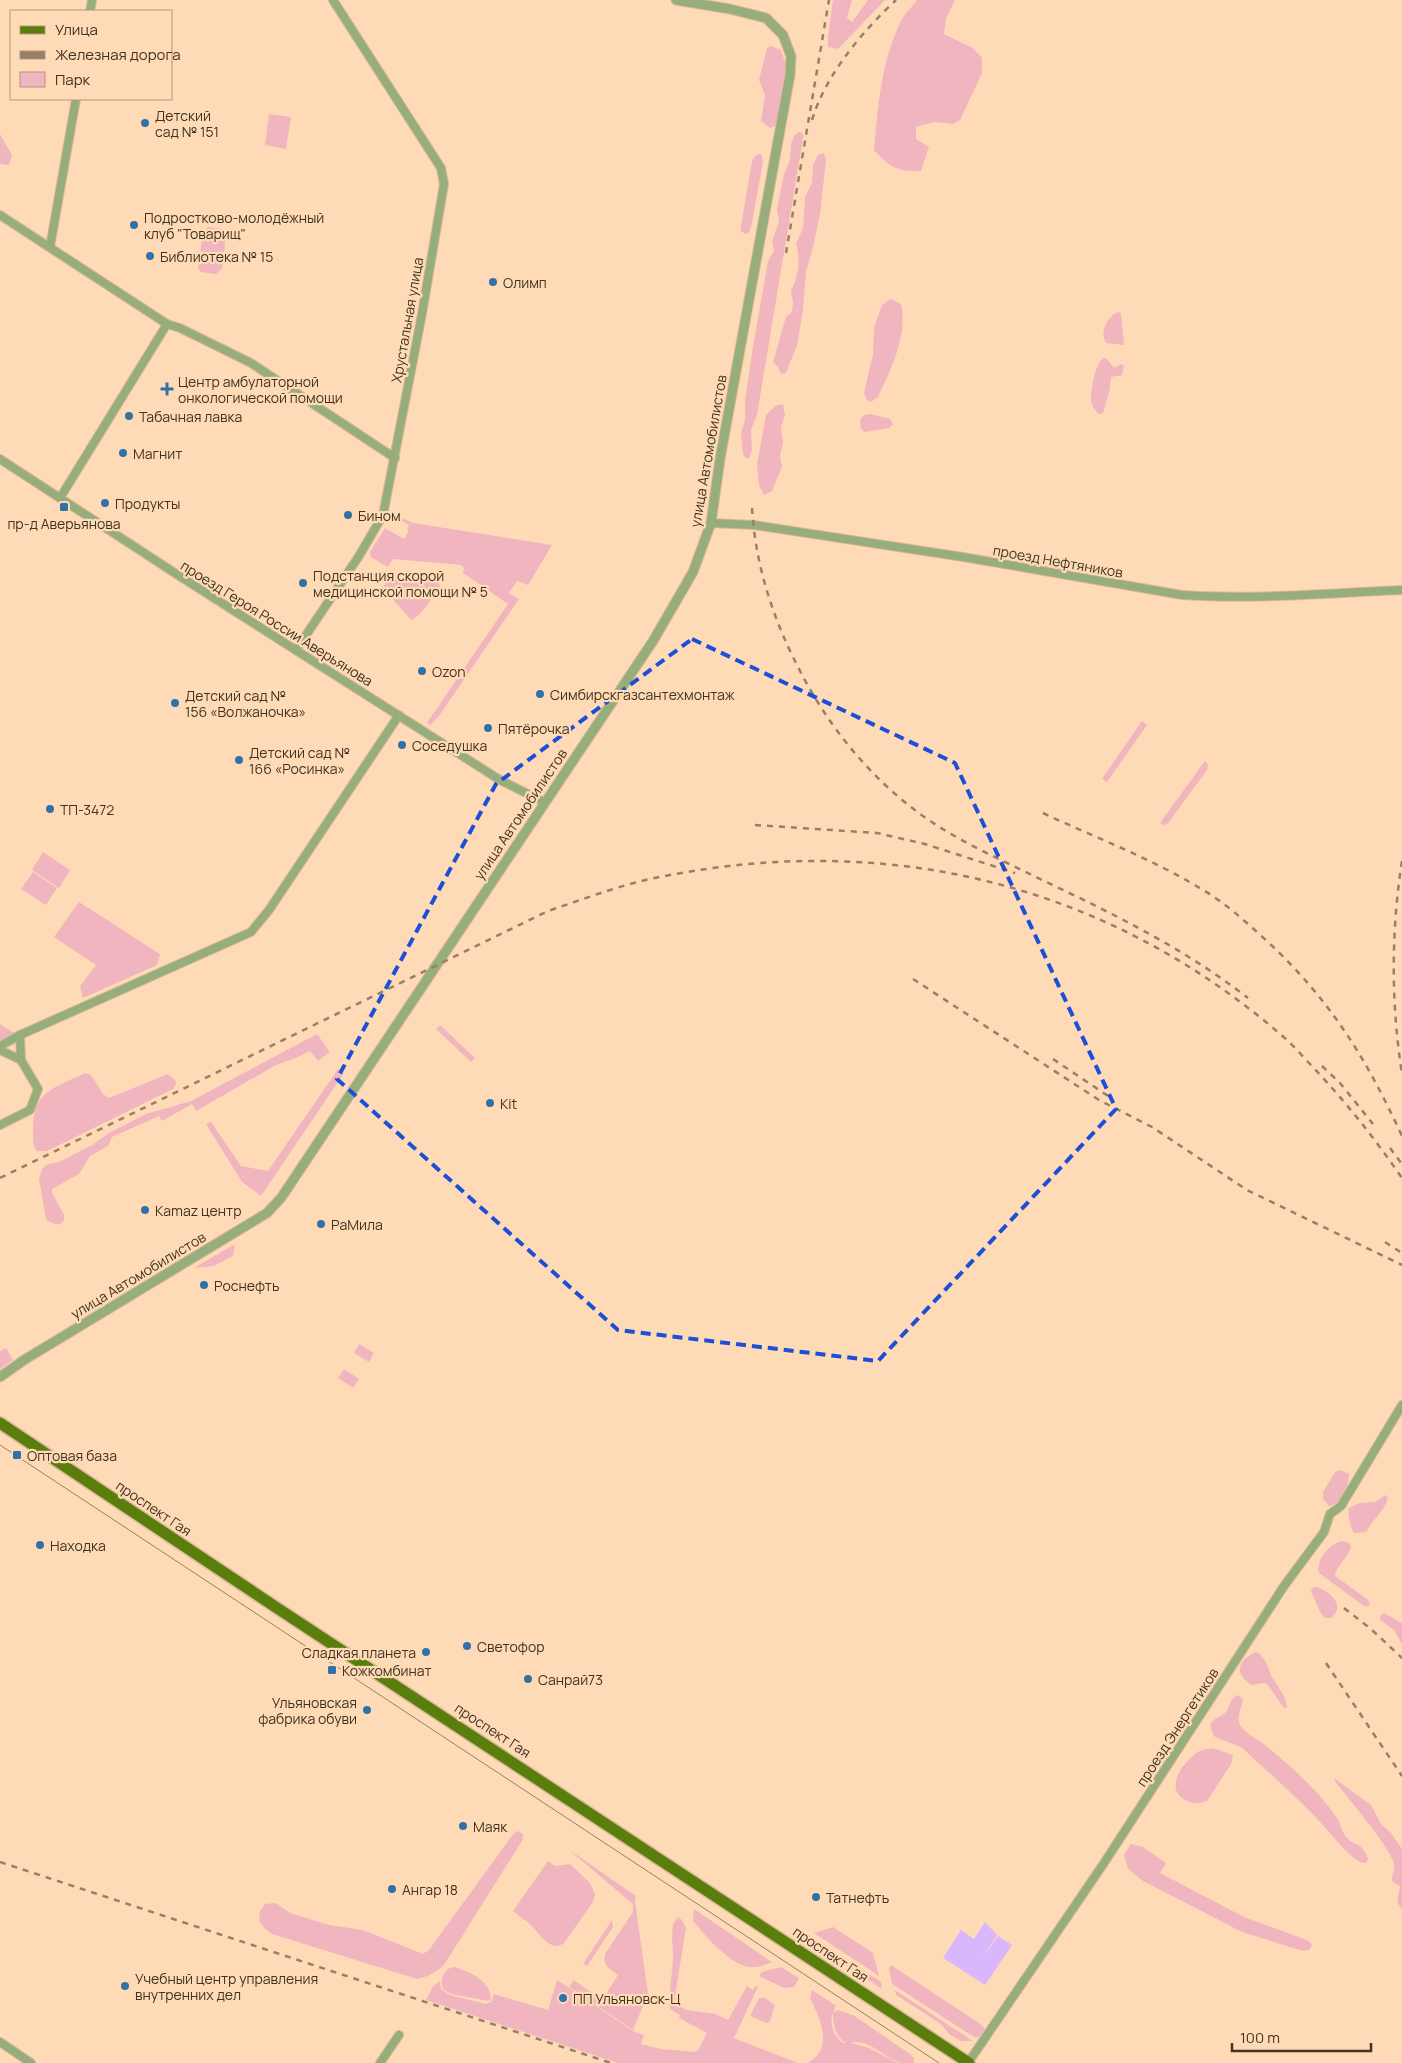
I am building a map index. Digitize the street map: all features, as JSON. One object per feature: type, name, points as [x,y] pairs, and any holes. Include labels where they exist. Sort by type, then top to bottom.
[{"type":"main road","name":"проспект Гая","points":[[0,1423],[274,1606],[969,2063]]},
{"type":"street","name":"Хрустальная улица","points":[[296,650],[376,529],[383,515],[442,202],[444,176],[441,168],[333,0]]},
{"type":"street","name":"улица Автомобилистов","points":[[0,1377],[24,1360],[267,1213],[281,1198],[673,608],[692,572],[711,523],[720,459],[790,75],[790,56],[783,35],[766,18],[676,0]]},
{"type":"street","points":[[50,248],[76,100]]},
{"type":"street","points":[[0,215],[167,324],[180,328],[251,363],[395,458]]},
{"type":"street","points":[[60,498],[167,324]]},
{"type":"street","name":"проезд Героя России Аверьянова","points":[[0,459],[502,781],[544,802]]},
{"type":"street","name":"проезд Нефтяников","points":[[711,523],[754,525],[962,557],[1182,595],[1211,597],[1402,590]]},
{"type":"street","points":[[0,1046],[20,1035],[251,932],[269,910],[400,715]]},
{"type":"street","points":[[0,1125],[30,1110],[38,1089],[21,1060],[20,1035]]},
{"type":"street","points":[[0,1050],[21,1060]]},
{"type":"street","name":"проезд Энергетиков","points":[[969,2063],[1104,1863],[1284,1586],[1324,1532],[1330,1514],[1342,1506],[1402,1405]]},
{"type":"street","points":[[380,2063],[399,2035]]},
{"type":"street","points":[[1,2045],[31,2063]]},
{"type":"highlighted area","points":[[692,639],[955,763],[1116,1109],[878,1361],[618,1330],[337,1079],[496,784]]},
{"type":"green space","points":[[833,0],[852,0],[847,18],[852,22],[868,0],[885,0],[838,49],[828,47]]},
{"type":"green space","points":[[917,0],[955,0],[946,19],[944,34],[973,48],[982,58],[982,73],[960,120],[953,124],[934,122],[916,127],[916,139],[929,147],[921,171],[905,171],[889,164],[874,150],[881,84],[889,52],[902,18]]},
{"type":"green space","points":[[771,46],[781,50],[786,65],[777,120],[775,126],[770,128],[761,121],[765,95],[759,80],[767,48]]},
{"type":"green space","points":[[269,114],[291,117],[286,149],[265,145]]},
{"type":"green space","points":[[799,132],[803,133],[803,138],[757,415],[751,430],[752,451],[749,458],[746,458],[743,454],[741,433],[745,420],[745,400],[753,347],[768,261],[774,251],[772,241],[779,222],[777,209],[784,174],[790,160],[791,144],[794,136]]},
{"type":"green space","points":[[0,134],[12,155],[9,165],[0,164]]},
{"type":"green space","points":[[824,153],[826,160],[820,214],[806,272],[803,310],[797,345],[786,373],[781,374],[773,362],[786,317],[792,312],[791,290],[797,274],[798,262],[796,244],[803,228],[805,197],[812,183],[813,165],[818,155]]},
{"type":"green space","points":[[760,154],[763,162],[752,223],[749,233],[745,234],[741,231],[741,225],[752,162],[755,156]]},
{"type":"green space","points":[[208,227],[223,229],[226,235],[222,269],[216,274],[201,272],[198,269],[203,232]]},
{"type":"green space","points":[[890,299],[901,304],[903,316],[900,340],[893,364],[878,397],[871,402],[867,400],[864,393],[873,354],[874,328],[882,305]]},
{"type":"green space","points":[[1118,312],[1121,313],[1124,345],[1106,343],[1103,335],[1108,321]]},
{"type":"green space","points":[[1104,358],[1114,368],[1121,364],[1124,366],[1122,375],[1111,377],[1109,393],[1103,413],[1099,414],[1092,404],[1091,395],[1096,370]]},
{"type":"green space","points":[[783,404],[785,415],[781,428],[783,443],[780,456],[782,467],[772,491],[764,495],[759,485],[757,464],[766,415],[775,406]]},
{"type":"green space","points":[[871,414],[890,419],[893,424],[889,428],[865,432],[861,429],[860,420],[864,415]]},
{"type":"green space","points":[[402,518],[413,523],[552,545],[528,585],[517,581],[509,593],[519,599],[439,716],[430,725],[427,723],[508,604],[463,573],[464,568],[461,565],[393,559],[388,567],[371,557],[370,552],[385,528],[404,539],[409,531],[407,529],[409,525],[401,520]]},
{"type":"green space","points":[[389,578],[439,583],[440,586],[423,610],[411,620],[383,588]]},
{"type":"green space","points":[[1142,721],[1147,725],[1107,782],[1102,779]]},
{"type":"green space","points":[[1205,761],[1208,765],[1207,770],[1168,823],[1164,825],[1160,823]]},
{"type":"green space","points":[[43,852],[70,870],[59,888],[32,870]]},
{"type":"green space","points":[[33,872],[57,888],[46,905],[21,889]]},
{"type":"green space","points":[[79,902],[160,954],[157,965],[83,998],[80,986],[96,965],[54,937]]},
{"type":"green space","points":[[0,1024],[16,1034],[0,1043]]},
{"type":"green space","points":[[440,1025],[475,1058],[471,1062],[436,1029]]},
{"type":"green space","points":[[317,1034],[330,1052],[318,1061],[310,1051],[276,1065],[196,1111],[192,1104],[162,1121],[159,1116],[112,1137],[108,1146],[90,1156],[79,1174],[52,1189],[52,1193],[64,1215],[64,1221],[57,1224],[46,1219],[39,1179],[42,1169],[46,1165],[61,1161],[146,1114],[191,1101]]},
{"type":"green space","points":[[338,1069],[344,1073],[261,1196],[242,1182],[206,1124],[211,1122],[241,1166],[268,1171]]},
{"type":"green space","points":[[85,1073],[91,1075],[103,1094],[109,1098],[168,1074],[175,1080],[176,1084],[173,1089],[47,1151],[37,1151],[33,1134],[34,1115],[37,1105],[48,1092]]},
{"type":"green space","points":[[235,1244],[233,1256],[214,1266],[194,1268]]},
{"type":"green space","points":[[359,1344],[374,1353],[369,1362],[354,1353]]},
{"type":"green space","points":[[6,1348],[13,1360],[0,1369],[0,1351]]},
{"type":"green space","points":[[344,1369],[359,1379],[353,1388],[338,1378]]},
{"type":"green space","points":[[1341,1470],[1349,1474],[1348,1483],[1338,1502],[1329,1506],[1323,1499],[1323,1492],[1335,1472]]},
{"type":"green space","points":[[1385,1495],[1388,1498],[1382,1511],[1366,1532],[1354,1533],[1350,1521],[1349,1508],[1359,1503],[1375,1502]]},
{"type":"green space","points":[[1342,1541],[1350,1543],[1351,1547],[1335,1576],[1367,1599],[1370,1603],[1368,1607],[1319,1573],[1324,1553],[1332,1545]]},
{"type":"green space","points":[[1316,1587],[1331,1595],[1337,1604],[1337,1609],[1331,1618],[1325,1618],[1319,1609],[1311,1592],[1312,1588]]},
{"type":"green space","points":[[1384,1613],[1402,1623],[1402,1644],[1394,1630],[1380,1620],[1380,1616]]},
{"type":"green space","points":[[1255,1652],[1260,1654],[1266,1662],[1271,1675],[1285,1698],[1287,1708],[1284,1708],[1267,1684],[1252,1685],[1242,1677],[1240,1673],[1241,1664]]},
{"type":"green space","points":[[1238,1695],[1243,1699],[1239,1718],[1242,1728],[1294,1769],[1312,1788],[1337,1818],[1345,1836],[1366,1853],[1368,1859],[1366,1863],[1357,1860],[1346,1851],[1286,1788],[1241,1747],[1214,1736],[1210,1725],[1211,1722],[1226,1712],[1232,1700]]},
{"type":"green space","points":[[1212,1748],[1231,1754],[1233,1756],[1231,1764],[1207,1801],[1196,1803],[1185,1800],[1176,1790],[1177,1777],[1180,1771],[1196,1753]]},
{"type":"green space","points":[[1335,1779],[1371,1805],[1381,1824],[1391,1833],[1402,1849],[1402,1909],[1398,1901],[1400,1886],[1392,1880],[1394,1864],[1391,1856]]},
{"type":"green space","points":[[518,1831],[523,1834],[522,1841],[444,1965],[425,1977],[417,1979],[272,1934],[259,1921],[260,1911],[265,1904],[276,1903],[290,1913],[329,1925],[363,1930],[423,1954],[429,1950],[514,1833]]},
{"type":"green space","points":[[1131,1844],[1143,1847],[1166,1863],[1160,1873],[1244,1917],[1307,1940],[1312,1946],[1309,1950],[1303,1951],[1242,1932],[1143,1881],[1128,1869],[1124,1855]]},
{"type":"green space","points":[[568,1849],[636,1896],[635,1901],[648,1994],[633,2030],[569,1987],[574,1980],[602,2000],[618,1975],[606,1964],[605,1954],[633,1912],[633,1904]]},
{"type":"green space","points":[[548,1861],[555,1866],[570,1864],[590,1883],[595,1894],[593,1902],[564,1943],[559,1946],[546,1942],[530,1924],[513,1911]]},
{"type":"green space","points":[[694,1909],[772,1962],[748,1967],[733,1961],[710,1941],[693,1921]]},
{"type":"green space","points":[[678,1917],[686,1928],[675,1996],[681,2007],[687,2010],[716,2014],[728,2020],[747,1986],[753,1990],[756,1986],[758,1987],[734,2038],[798,2063],[618,2063],[426,2000],[433,1986],[440,1981],[441,1989],[450,1995],[486,2004],[491,2002],[494,1994],[548,2010],[557,1980],[633,2031],[644,2035],[641,2044],[661,2049],[694,2052],[698,2050],[707,2033],[679,2018],[680,2015],[670,2009],[669,2003],[673,1959],[673,1924]]},
{"type":"green space","points":[[612,1920],[613,1927],[587,1966],[583,1964]]},
{"type":"green space","points":[[833,1927],[873,1953],[879,1976],[814,1933]]},
{"type":"green space","points":[[807,1934],[881,1982],[882,1989],[803,1937]]},
{"type":"green space","points":[[891,1965],[982,2025],[985,2030],[983,2033],[979,2037],[974,2037],[892,1984],[889,1969]]},
{"type":"green space","points":[[455,1967],[483,1982],[490,1993],[491,1999],[489,2001],[451,1994],[443,1989],[443,1975],[448,1969]]},
{"type":"green space","points":[[781,1967],[799,1978],[794,1987],[784,1988],[759,1976],[762,1972]]},
{"type":"green space","points":[[812,1990],[836,2006],[833,2013],[837,2010],[853,2015],[910,2054],[914,2058],[914,2063],[896,2061],[864,2043],[857,2042],[851,2043],[869,2048],[898,2063],[807,2063],[816,2057],[821,2050],[823,2042],[821,2024],[810,1998]],"holes":[[[833,2013],[837,2034],[846,2043],[843,2043],[833,2031]]]},
{"type":"green space","points":[[895,1990],[973,2041],[961,2041],[949,2034],[941,2024],[896,1995]]},
{"type":"green space","points":[[759,1998],[765,1998],[775,2005],[770,2021],[767,2023],[750,2016]]},
{"type":"shaded area","points":[[985,1922],[997,1935],[981,1960],[998,1936],[1012,1945],[985,1985],[943,1958],[961,1930],[974,1939]]},
{"type":"tram line","points":[[0,1445],[939,2063]]},
{"type":"railway","points":[[786,253],[829,0]]},
{"type":"railway","points":[[812,120],[826,86],[846,55],[870,26],[896,0]]},
{"type":"railway","points":[[752,508],[757,548],[766,588],[787,645],[831,723],[876,776],[911,807],[942,828],[975,847],[1148,933],[1224,980],[1248,998]]},
{"type":"railway","points":[[1043,813],[1184,879],[1237,914],[1290,964],[1329,1009],[1375,1081],[1402,1136]]},
{"type":"railway","points":[[755,825],[877,833],[925,844],[1015,873]]},
{"type":"railway","points":[[0,1178],[548,911],[621,887],[665,876],[749,864],[831,861],[912,867],[991,882],[1067,906],[1141,939],[1212,982],[1286,1039],[1345,1103],[1402,1178]]},
{"type":"railway","points":[[1402,861],[1394,941],[1394,994],[1402,1074]]},
{"type":"railway","points":[[913,979],[1099,1100],[1152,1127],[1247,1190],[1402,1265]]},
{"type":"railway","points":[[1053,1059],[1111,1098]]},
{"type":"railway","points":[[1322,1066],[1340,1083],[1373,1124]]},
{"type":"railway","points":[[1390,1148],[1402,1164]]},
{"type":"railway","points":[[1385,1242],[1402,1253]]},
{"type":"railway","points":[[1344,1608],[1371,1629],[1402,1658]]},
{"type":"railway","points":[[1326,1663],[1402,1776]]},
{"type":"railway","points":[[0,1862],[611,2063]]},
{"type":"place","name":"Детский сад № 151","points":[[145,123]]},
{"type":"place","name":"Подростково-молодёжный клуб \"Товарищ\"","points":[[134,225]]},
{"type":"place","name":"Библиотека № 15","points":[[150,256]]},
{"type":"place","name":"Олимп","points":[[493,282]]},
{"type":"place","name":"Центр амбулаторной онкологической помощи","points":[[167,389]]},
{"type":"place","name":"Табачная лавка","points":[[129,416]]},
{"type":"place","name":"Магнит","points":[[123,453]]},
{"type":"place","name":"Продукты","points":[[105,503]]},
{"type":"place","name":"пр-д Аверьянова","points":[[64,507]]},
{"type":"place","name":"Бином","points":[[348,515]]},
{"type":"place","name":"Подстанция скорой медицинской помощи № 5","points":[[303,583]]},
{"type":"place","name":"Ozon","points":[[422,671]]},
{"type":"place","name":"Симбирскгазсантехмонтаж","points":[[540,694]]},
{"type":"place","name":"Детский сад № 156 «Волжаночка»","points":[[175,703]]},
{"type":"place","name":"Пятёрочка","points":[[488,728]]},
{"type":"place","name":"Соседушка","points":[[402,745]]},
{"type":"place","name":"Детский сад № 166 «Росинка»","points":[[239,760]]},
{"type":"place","name":"ТП-3472","points":[[50,809]]},
{"type":"place","name":"Kit","points":[[490,1103]]},
{"type":"place","name":"Kamaz центр","points":[[145,1210]]},
{"type":"place","name":"РаМила","points":[[321,1224]]},
{"type":"place","name":"Роснефть","points":[[204,1285]]},
{"type":"place","name":"Оптовая база","points":[[17,1455]]},
{"type":"place","name":"Находка","points":[[40,1545]]},
{"type":"place","name":"Светофор","points":[[467,1646]]},
{"type":"place","name":"Сладкая планета","points":[[426,1652]]},
{"type":"place","name":"Кожкомбинат","points":[[332,1670]]},
{"type":"place","name":"Санрай73","points":[[528,1679]]},
{"type":"place","name":"Ульяновская фабрика обуви","points":[[367,1710]]},
{"type":"place","name":"Маяк","points":[[463,1826]]},
{"type":"place","name":"Ангар 18","points":[[392,1889]]},
{"type":"place","name":"Татнефть","points":[[816,1897]]},
{"type":"place","name":"Учебный центр управления внутренних дел","points":[[125,1986]]},
{"type":"place","name":"ПП Ульяновск-Ц","points":[[563,1998]]}]
